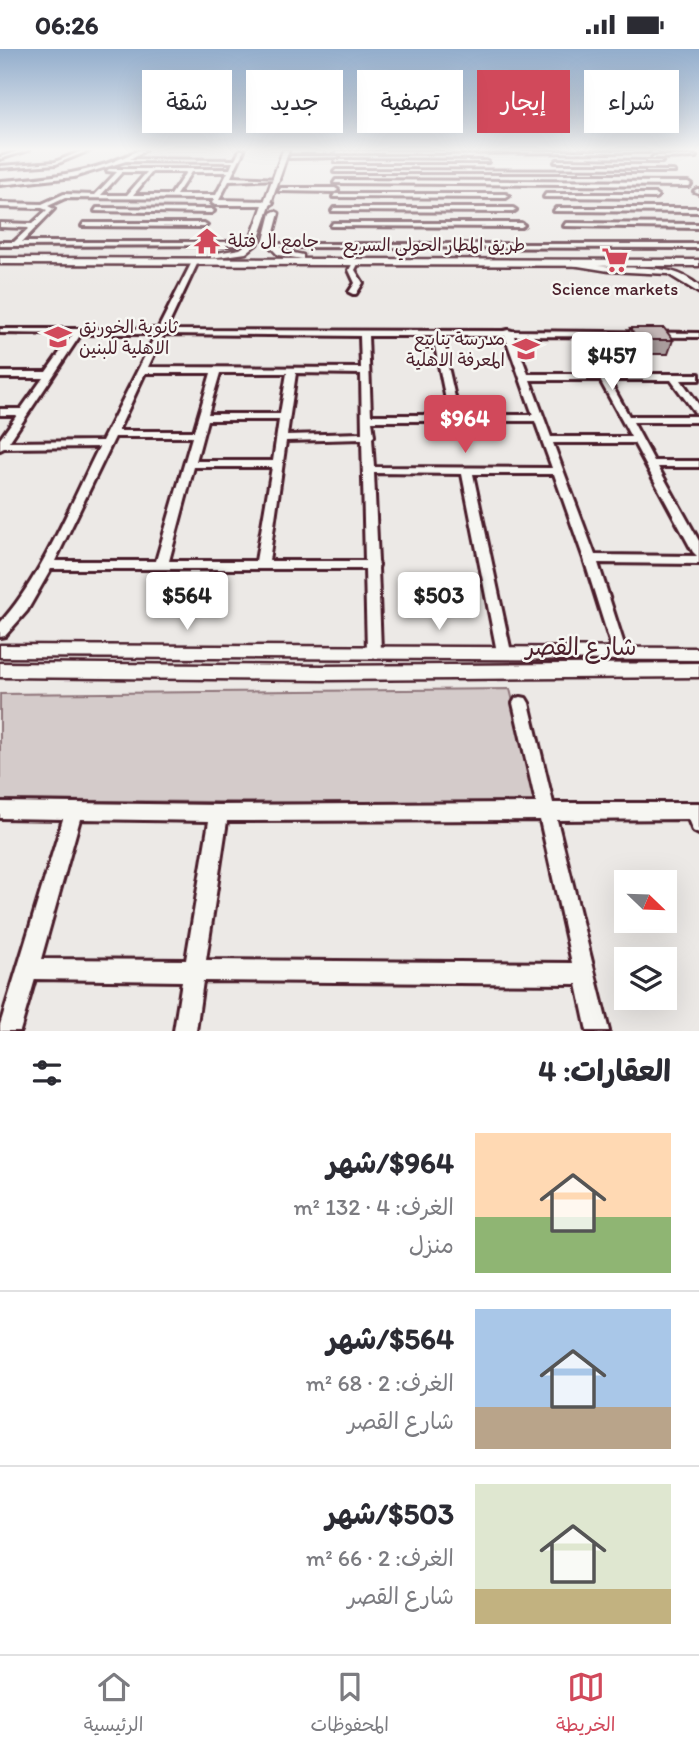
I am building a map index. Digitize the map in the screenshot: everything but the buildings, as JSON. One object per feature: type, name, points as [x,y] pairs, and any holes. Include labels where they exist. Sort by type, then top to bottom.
[{"type":"highway","name":"طريق المطار الحولي السريع","points":[[0,256],[699,257]]},
{"type":"highway","name":"طريق المطار الحولي السريع","points":[[0,261],[699,263]]},
{"type":"main road","points":[[273,196],[268,240],[286,255],[300,257]]},
{"type":"main road","points":[[214,256],[243,251],[253,244],[277,196]]},
{"type":"street","points":[[43,206],[58,196],[217,199],[271,206]]},
{"type":"street","points":[[195,244],[219,196]]},
{"type":"street","points":[[332,246],[335,196]]},
{"type":"street","points":[[502,196],[506,196],[531,246]]},
{"type":"street","points":[[546,196],[654,196],[670,210]]},
{"type":"street","points":[[546,196],[580,246]]},
{"type":"street","points":[[67,245],[108,197]]},
{"type":"street","points":[[0,205],[43,206],[51,209],[16,244]]},
{"type":"street","points":[[97,210],[211,211]]},
{"type":"street","points":[[334,210],[513,211]]},
{"type":"street","points":[[556,210],[699,210]]},
{"type":"street","points":[[160,225],[171,211]]},
{"type":"street","points":[[0,225],[35,226]]},
{"type":"street","points":[[85,225],[204,225]]},
{"type":"street","points":[[333,225],[521,225]]},
{"type":"street","points":[[566,225],[699,226]]},
{"type":"street","points":[[0,244],[253,244]]},
{"type":"street","points":[[273,246],[699,246]]},
{"type":"street","points":[[0,632],[22,608],[47,565],[195,262]]},
{"type":"street","points":[[353,292],[359,283],[352,270],[356,262]]},
{"type":"street","points":[[563,262],[615,269],[673,272],[687,277],[699,290]]},
{"type":"street","points":[[0,331],[699,335]]},
{"type":"street","points":[[1,446],[79,331]]},
{"type":"street","points":[[364,332],[369,418],[374,651]]},
{"type":"street","points":[[436,332],[455,418]]},
{"type":"street","points":[[508,332],[590,559],[620,654]]},
{"type":"street","points":[[141,370],[366,371]]},
{"type":"street","points":[[161,565],[216,370]]},
{"type":"street","points":[[262,565],[292,370]]},
{"type":"street","points":[[0,375],[49,375]]},
{"type":"street","points":[[524,377],[699,377]]},
{"type":"street","points":[[603,377],[699,552]]},
{"type":"street","points":[[674,377],[699,412]]},
{"type":"street","points":[[0,412],[24,412]]},
{"type":"street","points":[[203,417],[285,417]]},
{"type":"street","points":[[369,418],[540,418]]},
{"type":"street","points":[[626,419],[699,419]]},
{"type":"street","points":[[1,446],[198,433]]},
{"type":"street","points":[[282,437],[369,436]]},
{"type":"street","points":[[548,440],[638,440]]},
{"type":"street","points":[[189,464],[278,464]]},
{"type":"street","points":[[651,464],[699,464]]},
{"type":"street","points":[[370,470],[559,471]]},
{"type":"street","points":[[467,471],[504,652]]},
{"type":"street","points":[[590,559],[699,560]]},
{"type":"street","points":[[47,565],[373,565]]},
{"type":"street","points":[[0,651],[699,654]]},
{"type":"street","points":[[302,673],[310,661],[306,651]]},
{"type":"street","points":[[337,673],[332,661],[340,651]]},
{"type":"street","name":"شارع القصر","points":[[0,670],[337,673],[699,670]]},
{"type":"street","points":[[522,702],[598,1031]]},
{"type":"street","points":[[0,810],[219,813],[547,812],[697,816]]},
{"type":"street","points":[[9,1031],[75,811]]},
{"type":"street","points":[[185,1031],[219,813]]},
{"type":"street","points":[[27,969],[585,974]]},
{"type":"shaded area","points":[[510,689],[538,805],[0,800],[0,694]]},
{"type":"place","name":"جامع ال فتلة","points":[[207,241]]},
{"type":"place","name":"Science markets","points":[[615,260]]},
{"type":"place","name":"ثانوية الخورنق الاهلية للبنين","points":[[58,337]]},
{"type":"place","name":"مدرسة ينابيع المعرفة الاهلية","points":[[526,349]]}]
